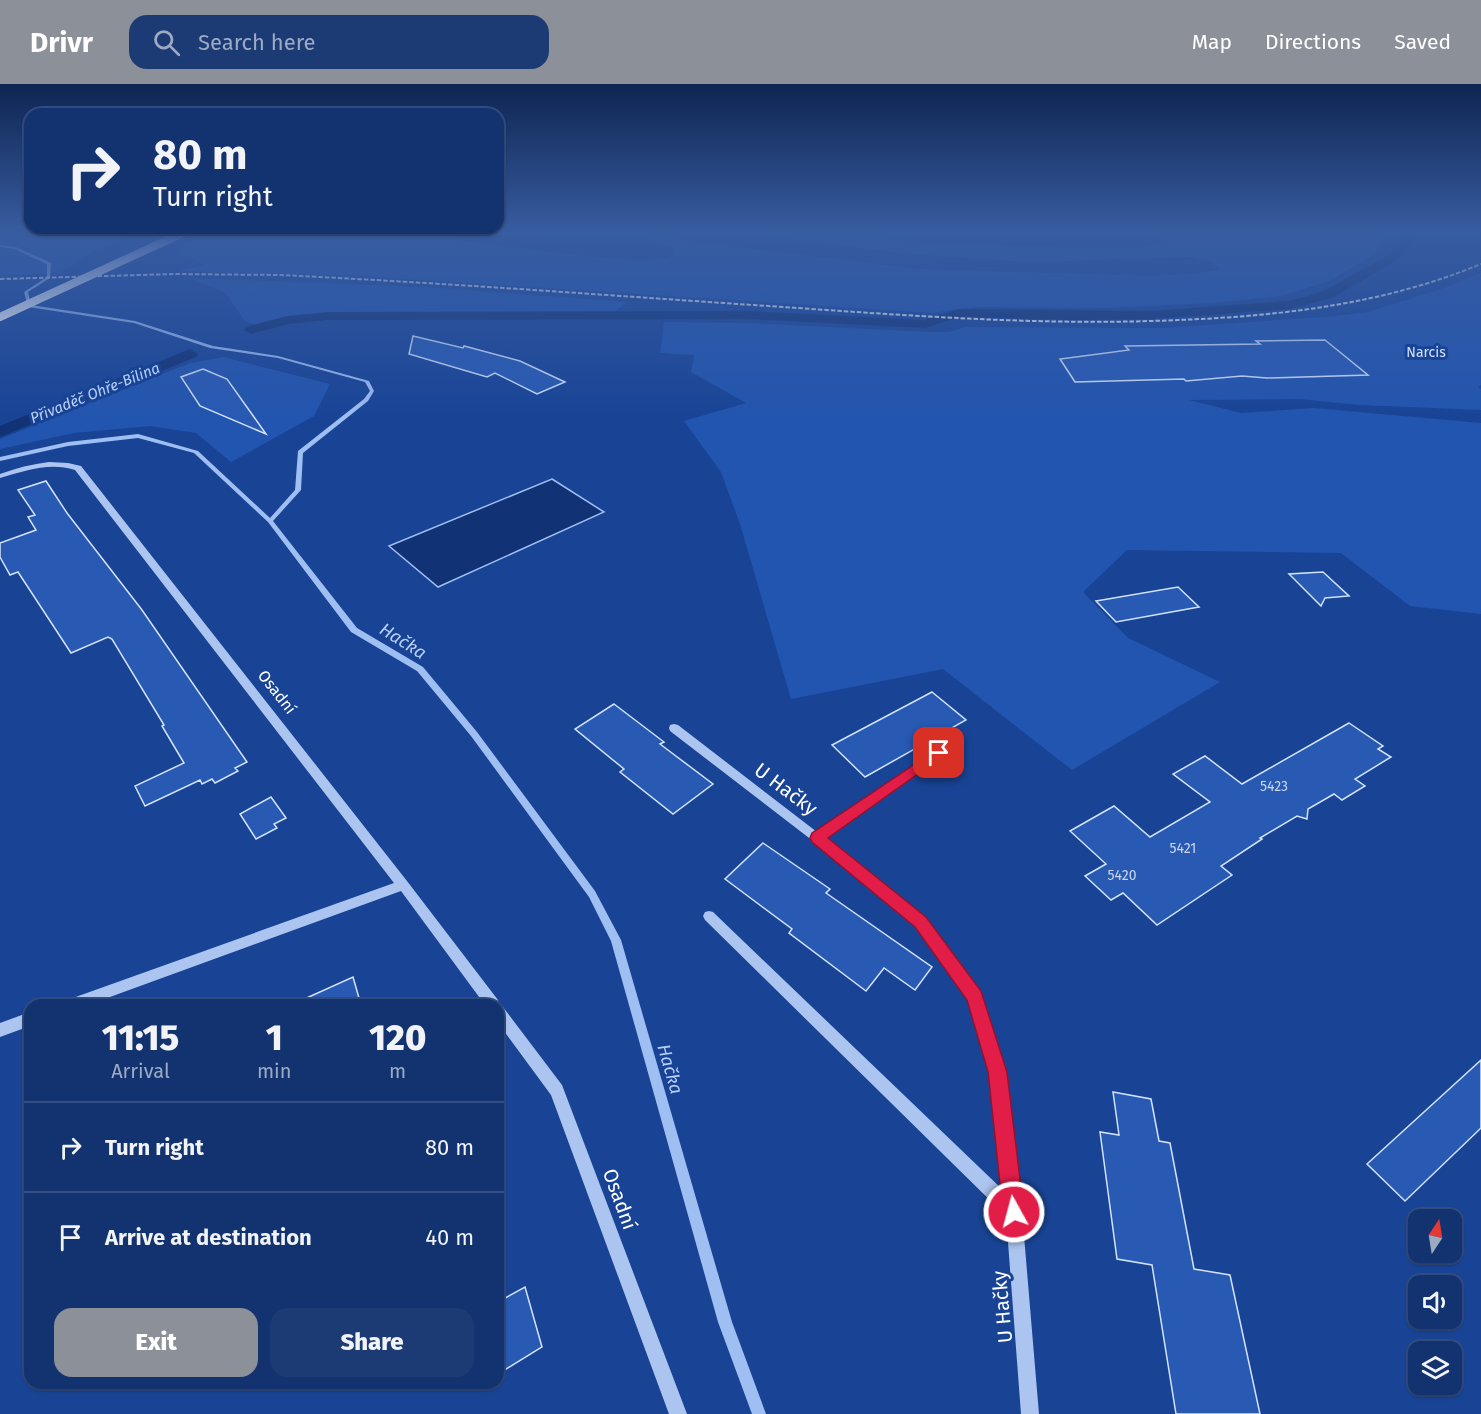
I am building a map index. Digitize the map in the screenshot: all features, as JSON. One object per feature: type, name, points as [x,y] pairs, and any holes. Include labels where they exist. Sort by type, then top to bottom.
[{"type":"highway","points":[[0,317],[50,294]]},
{"type":"street","name":"Osadní","points":[[0,476],[36,466],[59,464],[78,468],[403,885],[488,999]]},
{"type":"street","name":"U Hačky","points":[[674,728],[817,838],[921,922],[975,996],[998,1072],[1014,1212],[1030,1414]]},
{"type":"street","points":[[817,838],[939,753]]},
{"type":"street","points":[[87,999],[403,885]]},
{"type":"street","points":[[709,916],[1014,1212]]},
{"type":"street","name":"Osadní","points":[[504,1020],[557,1090],[678,1414]]},
{"type":"street","points":[[0,1030],[24,1021]]},
{"type":"green space","points":[[227,294],[520,294],[627,302],[613,313],[331,313],[289,317],[258,326],[244,320]]},
{"type":"green space","points":[[640,294],[1288,294],[1213,303],[1109,308],[974,307],[932,313]]},
{"type":"green space","name":"Narcis","points":[[1425,294],[1481,294],[1481,385],[1478,387],[1481,389],[1481,410],[1359,405],[1300,399],[1189,400],[1241,413],[1314,408],[1481,423],[1481,614],[1410,606],[1341,553],[1127,550],[1083,592],[1128,638],[1220,682],[1072,770],[943,669],[791,699],[740,524],[721,472],[684,421],[746,403],[691,372],[694,355],[660,353],[664,322],[745,323],[948,332],[965,327],[1163,328],[1368,312]]},
{"type":"green space","points":[[224,357],[330,384],[314,416],[231,462],[196,433],[150,426],[74,433],[0,449],[0,439],[190,363]]},
{"type":"shaded area","points":[[552,479],[604,512],[438,587],[389,546]]},
{"type":"building","points":[[413,336],[463,348],[464,346],[520,361],[565,382],[537,394],[495,373],[487,377],[409,354]]},
{"type":"building","points":[[1325,340],[1368,375],[1267,378],[1242,376],[1186,381],[1184,379],[1075,382],[1060,359],[1129,350],[1125,346],[1260,344],[1256,341]]},
{"type":"building","points":[[203,369],[227,379],[266,434],[200,406],[181,377]]},
{"type":"building","points":[[46,481],[67,513],[142,610],[247,762],[235,768],[238,771],[215,783],[212,779],[202,784],[200,780],[145,806],[135,786],[184,763],[162,726],[164,725],[112,639],[108,637],[71,653],[18,572],[10,575],[0,557],[0,543],[36,530],[28,517],[35,515],[18,490]]},
{"type":"building","points":[[1323,572],[1349,596],[1325,598],[1321,606],[1289,574]]},
{"type":"building","points":[[1178,587],[1199,607],[1116,622],[1096,601]]},
{"type":"building","points":[[932,692],[966,720],[865,777],[832,745]]},
{"type":"building","points":[[614,704],[664,742],[660,744],[713,784],[673,814],[620,772],[624,769],[575,729]]},
{"type":"building","points":[[1349,723],[1383,746],[1378,749],[1391,757],[1355,779],[1365,786],[1342,800],[1334,794],[1308,809],[1307,819],[1297,816],[1260,838],[1262,839],[1221,866],[1232,875],[1157,925],[1123,893],[1111,900],[1085,876],[1106,864],[1070,831],[1114,806],[1150,837],[1210,802],[1173,774],[1205,756],[1242,784]]},
{"type":"building","points":[[271,797],[286,818],[274,824],[277,828],[256,839],[240,814]]},
{"type":"building","points":[[763,843],[830,889],[826,893],[932,967],[915,990],[884,968],[866,991],[789,933],[792,929],[725,879]]},
{"type":"building","points":[[353,977],[359,999],[304,999]]},
{"type":"building","points":[[1481,1060],[1481,1128],[1405,1201],[1367,1164]]},
{"type":"building","points":[[1113,1092],[1151,1099],[1159,1141],[1170,1143],[1194,1269],[1230,1275],[1260,1414],[1176,1414],[1152,1265],[1117,1259],[1100,1132],[1119,1135]]},
{"type":"building","points":[[525,1287],[542,1347],[504,1370],[504,1299]]},
{"type":"waterway","name":"Hačka","points":[[26,294],[29,306],[135,322],[212,347],[278,357],[367,381],[372,391],[366,400],[300,452],[298,490],[270,521]]},
{"type":"waterway","name":"Přivaděč Ohře-Bílina","points":[[251,330],[287,320],[328,316],[747,315],[925,324],[959,313],[1152,315],[1289,305],[1329,294]]},
{"type":"waterway","name":"Přivaděč Ohře-Bílina","points":[[0,432],[190,354]]},
{"type":"waterway","points":[[0,459],[68,444],[138,436],[196,452],[270,521]]},
{"type":"waterway","name":"Hačka","points":[[270,521],[354,630],[420,669],[474,734],[592,894],[616,940],[725,1322],[759,1414]]},
{"type":"railway","points":[[589,294],[931,317],[1079,322],[1129,322],[1256,315],[1332,306],[1386,294]]},
{"type":"route","points":[[939,753],[817,838],[921,922],[975,996],[998,1072],[1014,1212]]}]
